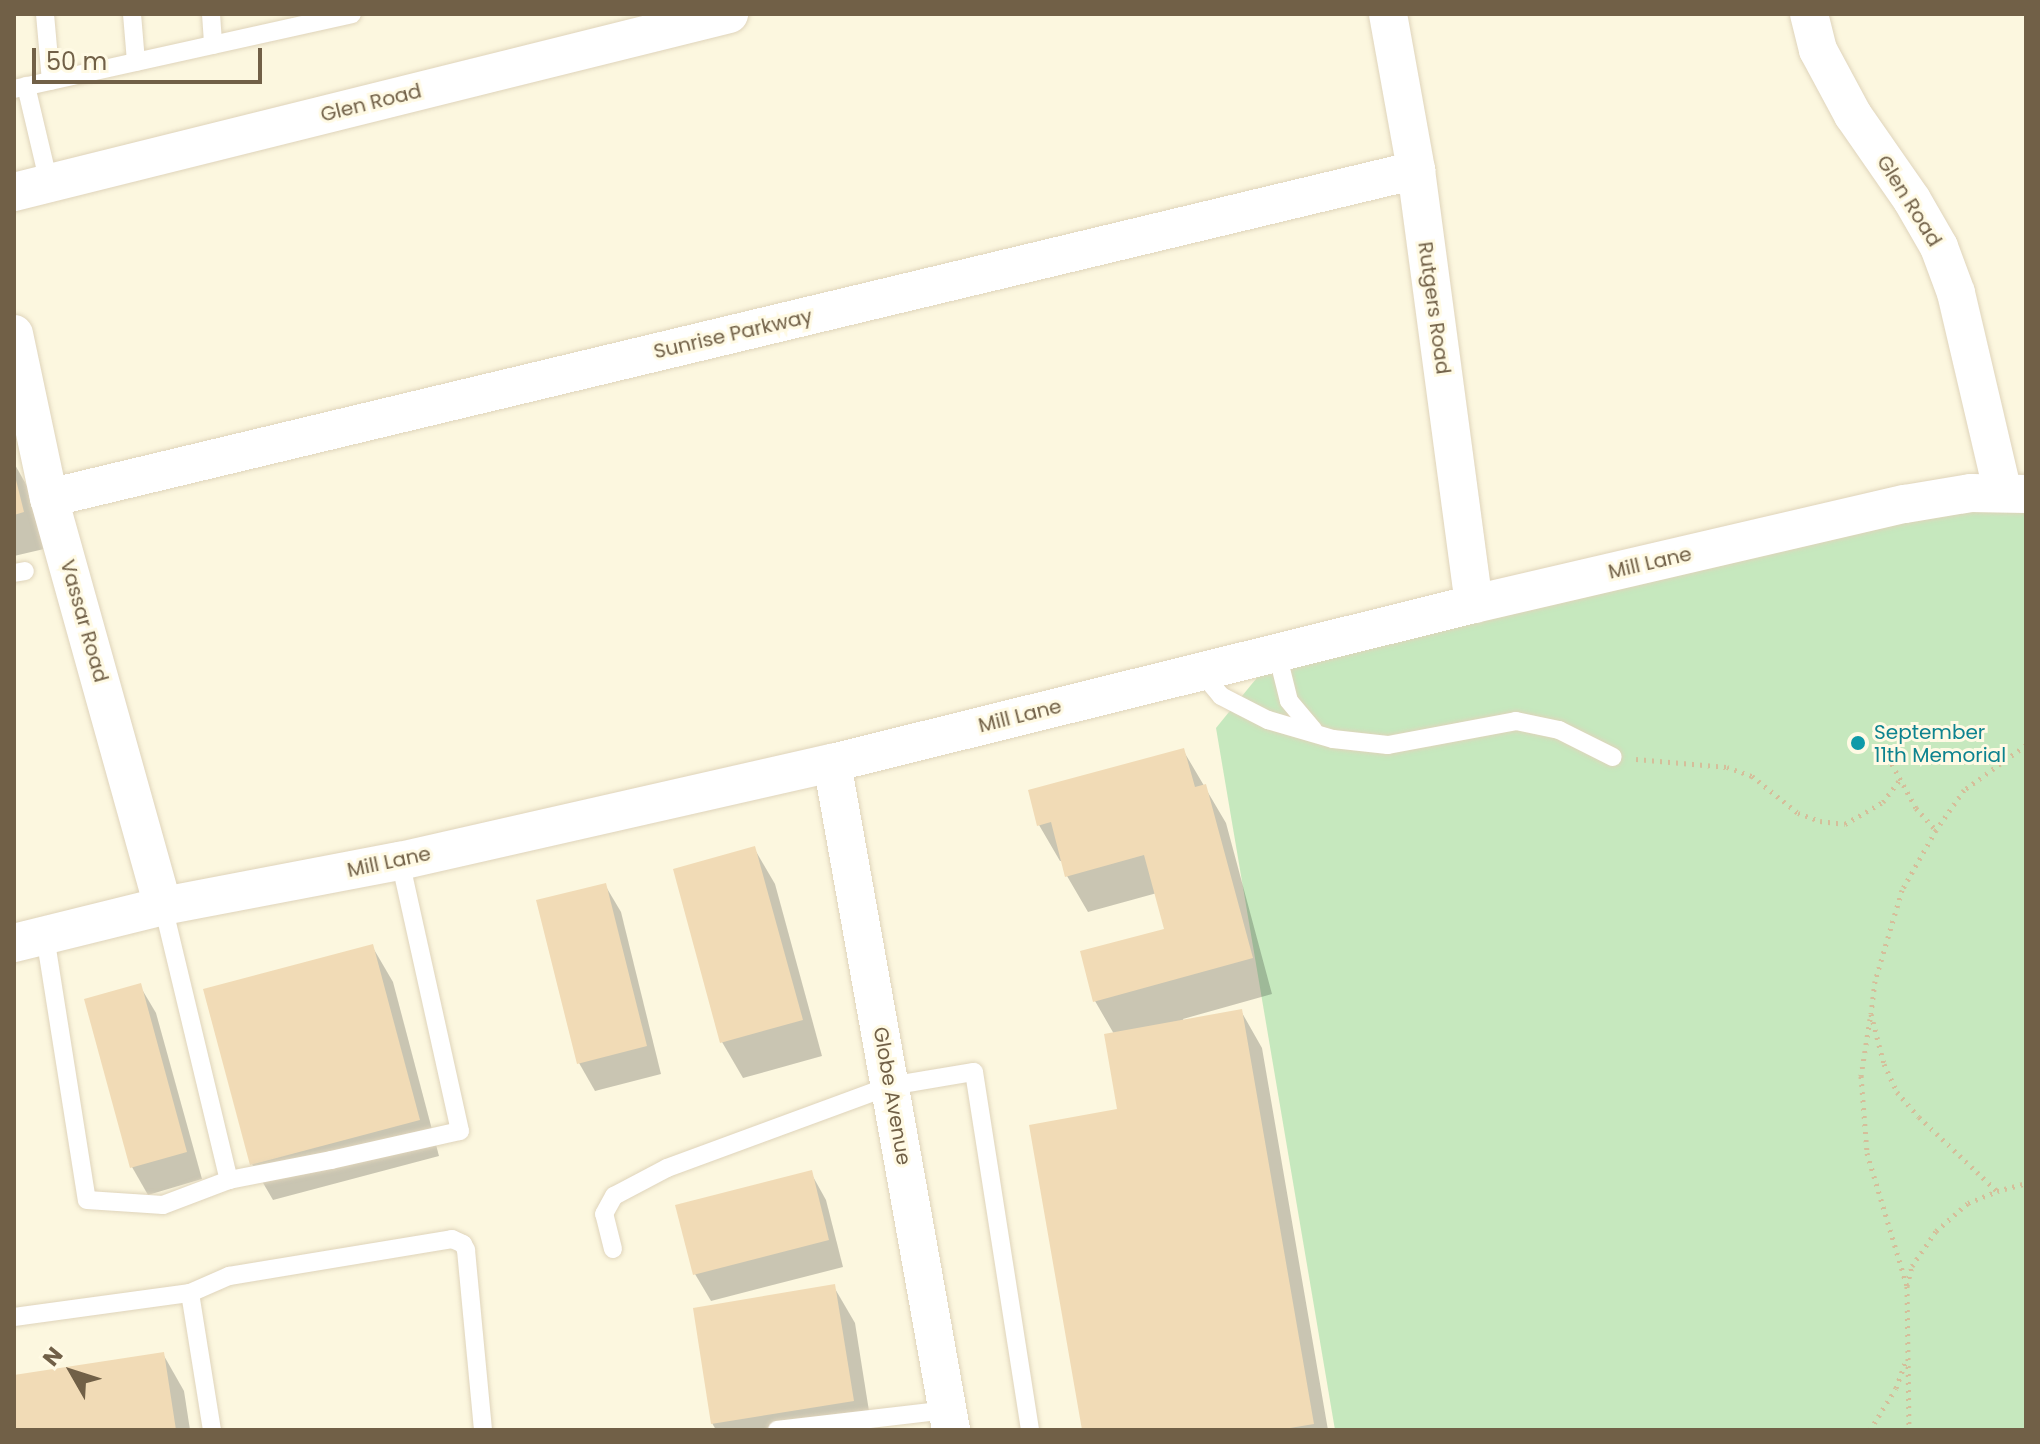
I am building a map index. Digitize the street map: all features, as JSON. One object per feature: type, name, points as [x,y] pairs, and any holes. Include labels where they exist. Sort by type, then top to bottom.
[{"type":"street","name":"Glen Road","points":[[32,187],[729,14]]},
{"type":"street","name":"Rutgers Road","points":[[1388,14],[1416,170],[1474,604]]},
{"type":"street","name":"Glen Road","points":[[1809,14],[1818,50],[1853,115],[1912,200],[1939,247],[1956,293],[2014,493]]},
{"type":"street","name":"Sunrise Parkway","points":[[49,498],[1416,170]]},
{"type":"street","name":"Vassar Road","points":[[14,334],[24,431],[49,498],[163,906]]},
{"type":"street","name":"Mill Lane","points":[[29,939],[163,906],[400,861],[832,763],[1474,604],[1905,504],[1971,493],[2014,493]]},
{"type":"street","name":"Globe Avenue","points":[[832,763],[950,1420]]},
{"type":"lane","points":[[45,14],[51,81]]},
{"type":"lane","points":[[132,14],[136,62]]},
{"type":"lane","points":[[211,14],[213,45]]},
{"type":"lane","points":[[32,187],[20,87],[213,45],[293,20],[352,14]]},
{"type":"lane","points":[[1277,653],[1289,701],[1315,732]]},
{"type":"lane","points":[[1201,672],[1221,696],[1268,720],[1333,739],[1388,745],[1516,721],[1559,730],[1613,757]]},
{"type":"lane","points":[[29,939],[87,1200],[163,1205],[229,1180],[460,1131],[400,861]]},
{"type":"lane","points":[[163,906],[229,1180]]},
{"type":"lane","points":[[613,1249],[604,1214],[614,1196],[667,1168],[890,1086],[974,1072],[1030,1430]]},
{"type":"lane","points":[[14,1317],[190,1293],[229,1276],[443,1240],[459,1242],[466,1250],[483,1430]]},
{"type":"lane","points":[[190,1293],[212,1430]]},
{"type":"lane","points":[[777,1430],[950,1420]]},
{"type":"path","points":[[1907,1286],[1867,1153],[1861,1076],[1875,981],[1902,890],[1936,830],[1964,790],[2026,745]]},
{"type":"path","points":[[1884,750],[1916,808],[1936,830]]},
{"type":"path","points":[[1613,757],[1727,767],[1752,776],[1798,813],[1820,821],[1845,824],[1883,802],[1901,778]]},
{"type":"path","points":[[1871,1014],[1884,1064],[1897,1092],[1997,1191]]},
{"type":"path","points":[[1909,1430],[1907,1286],[1912,1266],[1936,1231],[1968,1203],[2026,1183]]},
{"type":"path","points":[[1870,1430],[1896,1388],[1907,1359]]},
{"type":"green space","points":[[2026,494],[2026,1430],[1335,1430],[1216,728],[1277,653]]},
{"type":"building","points":[[14,472],[24,512],[14,515]]},
{"type":"building","points":[[1184,748],[1195,787],[1206,784],[1253,958],[1093,1002],[1080,951],[1164,929],[1144,855],[1065,877],[1051,822],[1037,826],[1028,790]]},
{"type":"building","points":[[755,846],[803,1020],[720,1043],[673,869]]},
{"type":"building","points":[[606,883],[647,1046],[577,1064],[536,900]]},
{"type":"building","points":[[373,944],[420,1120],[250,1165],[203,989]]},
{"type":"building","points":[[141,983],[187,1152],[130,1168],[84,999]]},
{"type":"building","points":[[1242,1009],[1314,1424],[1278,1430],[1082,1430],[1029,1125],[1117,1109],[1104,1034]]},
{"type":"building","points":[[812,1170],[829,1240],[693,1275],[675,1205]]},
{"type":"building","points":[[835,1284],[854,1401],[711,1424],[693,1308]]},
{"type":"building","points":[[164,1352],[176,1430],[14,1430],[14,1375]]},
{"type":"place","name":"September 11th Memorial","points":[[1858,743]]}]
